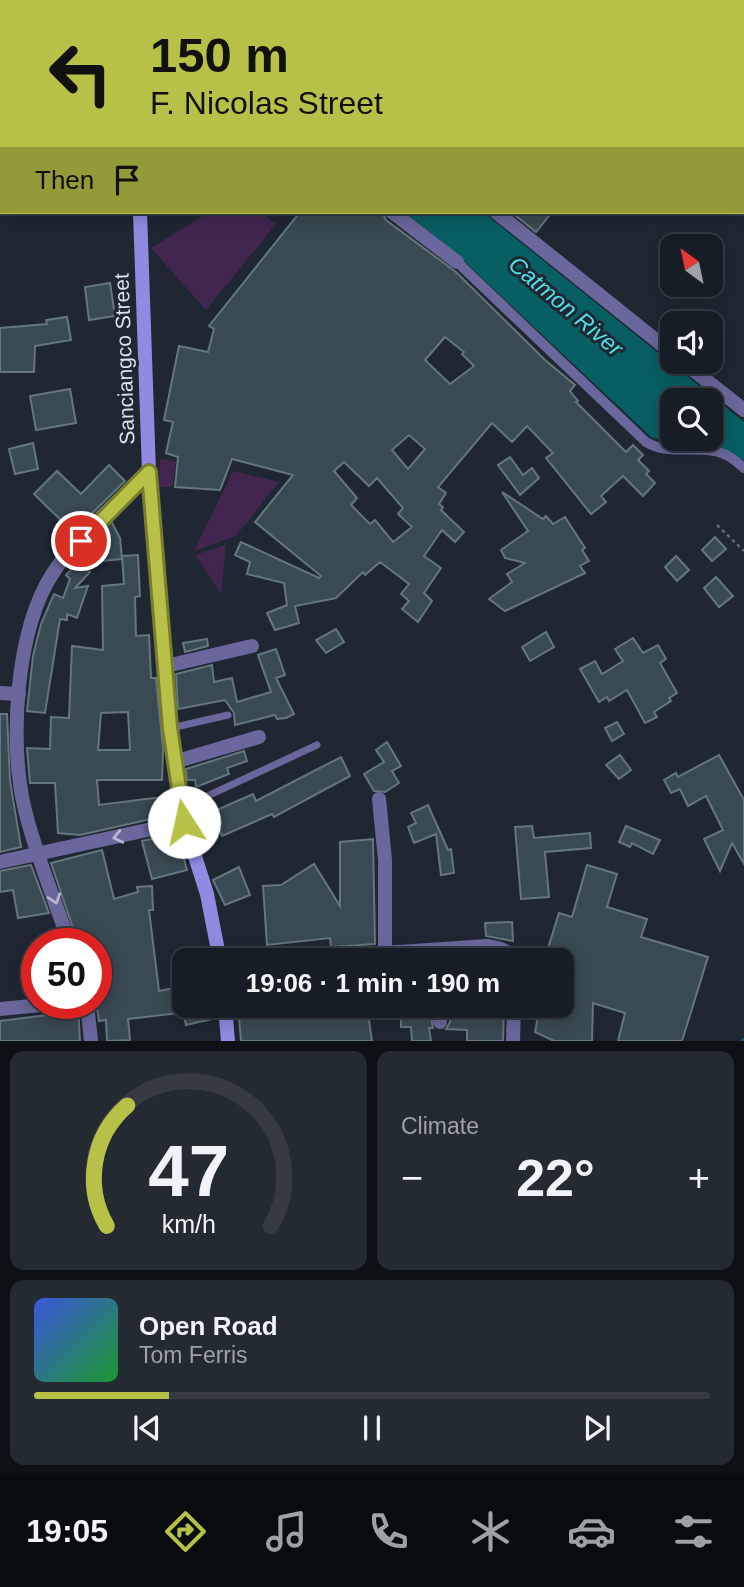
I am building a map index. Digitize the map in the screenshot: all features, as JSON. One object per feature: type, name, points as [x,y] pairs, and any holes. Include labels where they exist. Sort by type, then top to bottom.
[{"type":"main road","name":"Sanciangco Street","points":[[140,214],[149,472],[170,728],[183,815],[207,894],[217,948]]},
{"type":"main road","points":[[226,1018],[229,1041]]},
{"type":"street","points":[[395,214],[457,262],[646,442],[662,449],[714,451],[728,455],[744,468]]},
{"type":"street","points":[[498,214],[660,343]]},
{"type":"street","points":[[698,374],[744,410]]},
{"type":"street","points":[[64,928],[24,806],[17,747],[19,694],[34,608],[54,571],[149,472]]},
{"type":"street","points":[[166,666],[252,646]]},
{"type":"street","points":[[0,693],[19,694]]},
{"type":"street","points":[[174,762],[259,737]]},
{"type":"street","points":[[379,799],[385,860],[385,948]]},
{"type":"street","points":[[0,862],[41,855],[183,815]]},
{"type":"street","points":[[476,948],[502,948]]},
{"type":"street","points":[[0,1009],[21,1007]]},
{"type":"street","points":[[440,1018],[440,1022]]},
{"type":"street","points":[[513,1041],[514,1018]]},
{"type":"street","points":[[89,1019],[91,1041]]},
{"type":"lane","points":[[170,728],[228,715]]},
{"type":"lane","points":[[183,815],[317,745]]},
{"type":"path","points":[[717,525],[744,551]]},
{"type":"shaded area","points":[[206,214],[263,214],[276,224],[206,310],[151,248]]},
{"type":"shaded area","points":[[160,459],[176,461],[172,487],[159,487]]},
{"type":"shaded area","points":[[233,471],[279,482],[236,536],[194,551]]},
{"type":"shaded area","points":[[226,545],[221,593],[195,555]]},
{"type":"water","name":"Catmon River","points":[[407,214],[485,214],[660,354],[660,374],[684,374],[702,388],[660,388],[660,438],[652,438],[450,248]]},
{"type":"water","points":[[723,405],[744,422],[744,460],[723,451]]},
{"type":"building","points":[[298,214],[383,214],[386,220],[456,272],[545,360],[575,385],[570,391],[578,401],[576,402],[626,452],[633,445],[643,455],[638,460],[649,471],[646,474],[655,483],[643,496],[623,476],[601,496],[606,502],[591,514],[546,458],[553,453],[527,426],[512,442],[492,423],[438,487],[446,493],[439,504],[443,507],[441,510],[464,532],[455,542],[442,530],[424,556],[441,568],[424,593],[432,601],[418,622],[402,609],[409,601],[401,594],[409,584],[380,562],[365,575],[363,572],[336,598],[295,606],[299,623],[275,630],[267,613],[287,605],[284,583],[247,574],[250,562],[235,555],[241,542],[319,578],[321,576],[255,522],[293,475],[232,459],[220,490],[175,487],[178,457],[166,453],[173,422],[164,420],[179,346],[208,352],[214,329],[209,326]],"holes":[[[445,337],[464,352],[462,354],[474,366],[450,384],[425,360]],[[409,435],[425,449],[408,469],[392,450]],[[344,462],[369,486],[377,478],[403,508],[398,514],[412,527],[393,542],[375,520],[370,524],[351,505],[357,498],[334,471]]]},
{"type":"building","points":[[514,214],[550,214],[536,232]]},
{"type":"building","points":[[110,283],[115,316],[89,320],[85,287]]},
{"type":"building","points":[[67,317],[71,340],[35,346],[34,372],[0,372],[0,328],[47,324],[46,320]]},
{"type":"building","points":[[70,389],[76,423],[36,430],[30,396]]},
{"type":"building","points":[[33,443],[38,469],[15,474],[9,449]]},
{"type":"building","points":[[510,457],[523,475],[532,468],[539,478],[520,495],[498,465]]},
{"type":"building","points":[[109,465],[125,481],[73,532],[34,494],[57,471],[81,494]]},
{"type":"building","points":[[502,492],[543,519],[546,516],[553,524],[565,517],[585,548],[582,550],[589,561],[580,566],[585,573],[505,611],[489,599],[512,582],[507,574],[525,563],[505,558],[501,550],[528,531]]},
{"type":"building","points":[[111,521],[120,538],[122,559],[101,561],[101,549],[97,560],[95,537]]},
{"type":"building","points":[[715,537],[726,549],[712,561],[702,550]]},
{"type":"building","points":[[138,555],[140,596],[135,597],[136,636],[149,635],[151,678],[156,678],[163,750],[162,780],[97,780],[99,805],[162,797],[167,799],[169,815],[80,835],[58,833],[55,783],[30,783],[27,748],[50,749],[51,717],[69,718],[72,646],[103,650],[102,586],[124,584],[122,556]],"holes":[[[128,712],[130,750],[98,750],[101,713]]]},
{"type":"building","points":[[676,556],[689,570],[677,581],[665,567]]},
{"type":"building","points":[[79,562],[90,572],[75,588],[88,586],[77,618],[67,614],[67,620],[60,619],[45,713],[27,711],[33,656],[41,624],[54,594],[63,598],[70,579],[66,575]]},
{"type":"building","points":[[716,577],[733,596],[719,607],[704,588]]},
{"type":"building","points":[[336,629],[344,642],[326,653],[316,640]]},
{"type":"building","points":[[546,632],[554,647],[530,661],[522,647]]},
{"type":"building","points":[[633,638],[643,653],[658,645],[666,659],[660,663],[677,693],[669,698],[671,701],[654,712],[657,717],[645,723],[627,690],[609,701],[607,697],[599,702],[580,669],[595,661],[602,674],[623,661],[615,649]]},
{"type":"building","points":[[207,639],[208,646],[185,652],[183,643]]},
{"type":"building","points":[[276,649],[285,675],[276,678],[294,714],[277,719],[275,715],[235,725],[234,713],[225,700],[178,709],[176,674],[212,665],[214,682],[232,678],[237,702],[271,692],[258,655]]},
{"type":"building","points":[[0,714],[7,714],[10,781],[21,847],[0,852]]},
{"type":"building","points":[[617,722],[624,734],[612,741],[605,728]]},
{"type":"building","points":[[387,742],[401,766],[392,771],[399,783],[385,792],[374,791],[364,774],[384,762],[376,750]]},
{"type":"building","points":[[244,751],[247,761],[227,768],[229,774],[196,787],[195,780],[187,780],[186,769]]},
{"type":"building","points":[[620,755],[631,770],[619,779],[606,765]]},
{"type":"building","points":[[719,755],[744,800],[744,864],[732,843],[720,871],[704,839],[723,830],[706,796],[688,806],[680,789],[671,793],[664,780],[676,773],[678,777]]},
{"type":"building","points":[[341,757],[350,776],[274,817],[272,814],[222,836],[212,812],[253,794],[256,801]]},
{"type":"building","points":[[428,805],[448,850],[451,849],[454,873],[441,875],[436,834],[414,843],[408,827],[416,823],[411,813]]},
{"type":"building","points":[[532,826],[534,838],[590,833],[591,848],[545,852],[549,897],[521,899],[515,827]]},
{"type":"building","points":[[626,826],[660,840],[653,854],[632,843],[630,847],[619,842]]},
{"type":"building","points":[[177,833],[187,870],[152,879],[142,841]]},
{"type":"building","points":[[373,839],[375,944],[331,947],[330,938],[267,945],[263,886],[281,885],[314,864],[340,906],[340,842]]},
{"type":"building","points":[[102,850],[114,899],[138,892],[137,887],[152,886],[153,910],[149,910],[159,991],[172,989],[172,1014],[128,1019],[130,1040],[107,1041],[106,1020],[99,1021],[112,1019],[112,928],[73,928],[51,863]]},
{"type":"building","points":[[31,865],[49,913],[18,918],[13,890],[0,892],[0,871]]},
{"type":"building","points":[[587,865],[617,874],[607,907],[647,919],[641,937],[708,957],[682,1041],[618,1041],[625,1013],[593,1003],[592,1041],[554,1041],[535,1032],[538,1018],[574,1018],[574,948],[548,948],[559,913],[572,917]]},
{"type":"building","points":[[239,867],[250,895],[225,905],[213,880]]},
{"type":"building","points":[[512,922],[513,941],[486,936],[485,923]]},
{"type":"building","points":[[21,1018],[79,1019],[80,1041],[0,1041],[0,1021]]},
{"type":"building","points":[[184,1018],[212,1018],[212,1019],[186,1025]]},
{"type":"building","points":[[239,1018],[369,1018],[372,1041],[241,1041]]},
{"type":"building","points":[[401,1018],[431,1018],[433,1028],[429,1028],[431,1041],[412,1041],[411,1027],[401,1027]]},
{"type":"building","points":[[450,1018],[504,1018],[503,1041],[467,1041],[467,1030],[446,1029]]},
{"type":"route","points":[[81,541],[149,472],[170,728],[184,822]]}]
